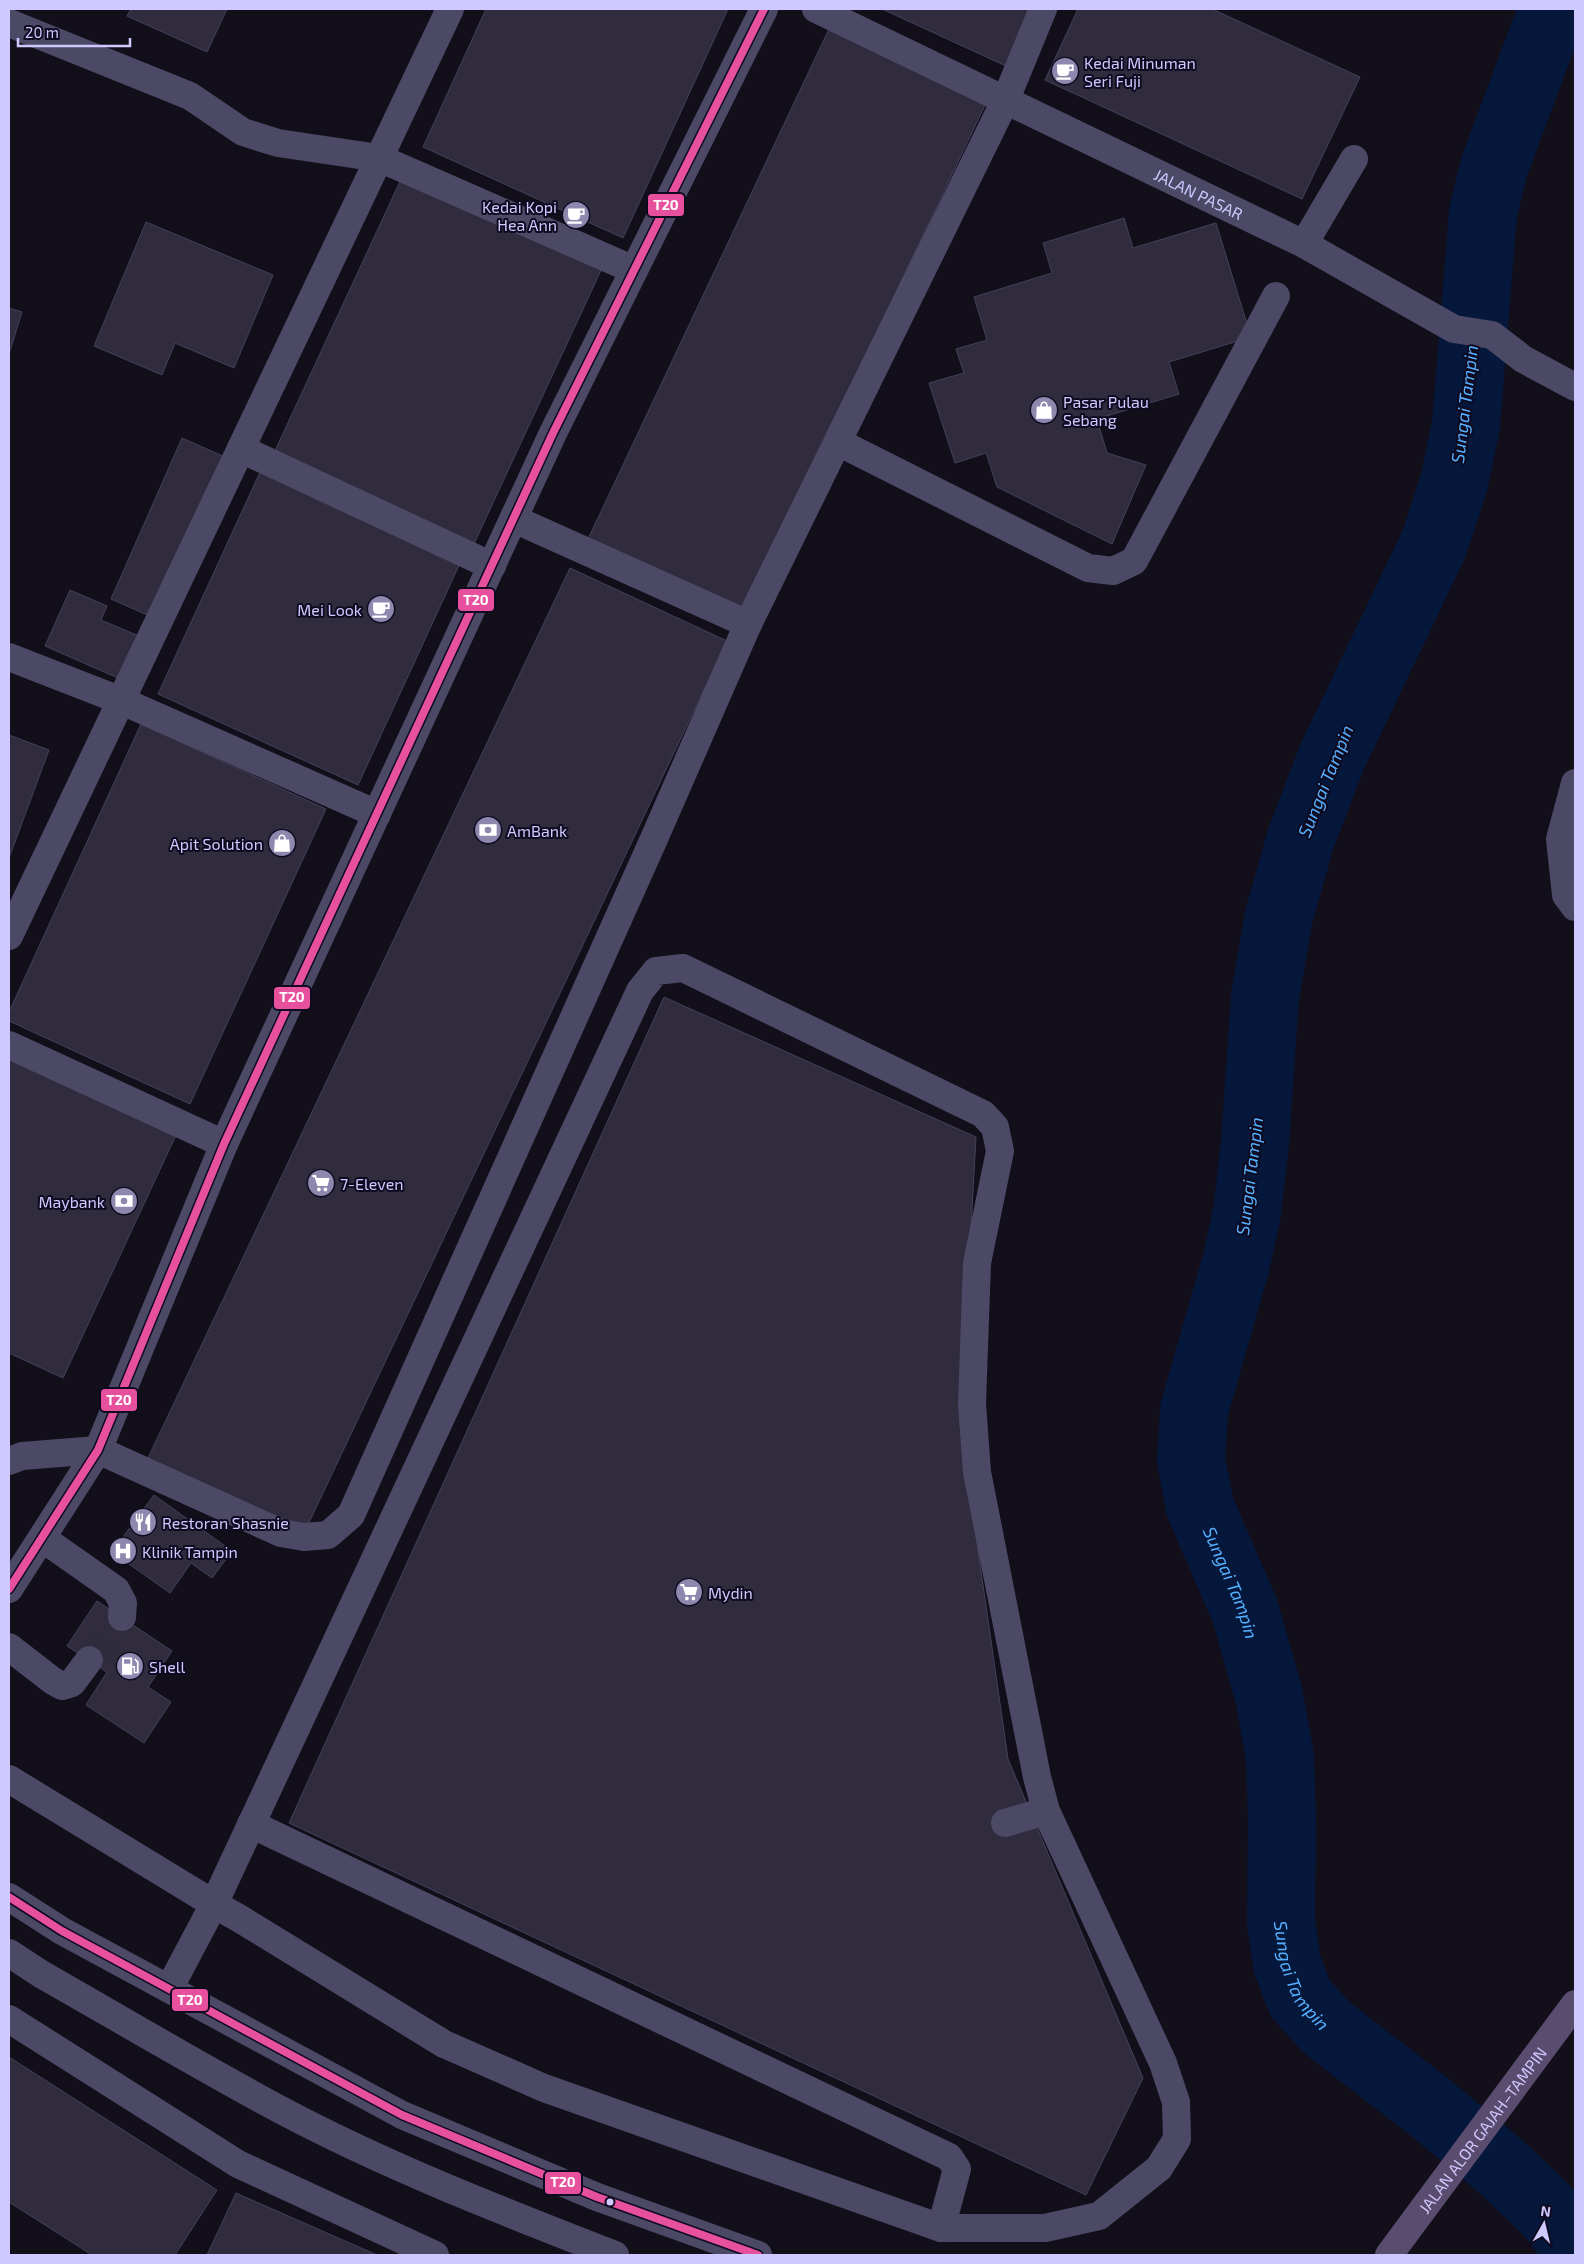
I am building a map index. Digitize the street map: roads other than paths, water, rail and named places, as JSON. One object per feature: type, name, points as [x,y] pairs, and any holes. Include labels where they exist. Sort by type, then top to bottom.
[{"type":"main road","name":"JALAN ALOR GAJAH–TAMPIN","points":[[1389,2255],[1575,2004]]},
{"type":"street","points":[[9,936],[450,9]]},
{"type":"street","points":[[9,1589],[98,1450],[224,1144],[553,432],[764,9]]},
{"type":"street","name":"JALAN PASAR","points":[[816,9],[1304,244],[1454,329],[1492,335],[1523,359],[1575,387]]},
{"type":"street","points":[[9,1461],[22,1456],[98,1450],[282,1533],[304,1537],[328,1535],[351,1515],[649,850],[748,624],[1006,99],[1044,9]]},
{"type":"street","points":[[9,23],[190,96],[243,132],[278,143],[379,158],[634,270]]},
{"type":"street","points":[[1304,244],[1354,159]]},
{"type":"street","points":[[838,442],[1088,568],[1113,571],[1134,561],[1276,296]]},
{"type":"street","points":[[241,449],[492,566]]},
{"type":"street","points":[[514,519],[748,624]]},
{"type":"street","points":[[9,657],[122,701],[377,814]]},
{"type":"street","points":[[1575,783],[1560,839],[1566,895],[1575,907]]},
{"type":"street","points":[[9,1779],[214,1904],[444,2044],[544,2088],[941,2228],[1045,2228],[1099,2216],[1159,2168],[1177,2139],[1176,2102],[1163,2064],[1046,1811],[1029,1739],[977,1472],[972,1404],[977,1263],[1000,1151],[995,1127],[982,1114],[683,968],[656,971],[640,991],[214,1904],[169,1989]]},
{"type":"street","points":[[9,1046],[224,1144]]},
{"type":"street","points":[[42,1538],[116,1590],[123,1603],[122,1617]]},
{"type":"street","points":[[9,1647],[62,1686],[72,1683],[90,1660]]},
{"type":"street","points":[[1005,1823],[1046,1811]]},
{"type":"street","points":[[251,1824],[949,2157],[957,2169],[941,2228]]},
{"type":"street","points":[[9,1876],[62,1931]]},
{"type":"street","points":[[9,1897],[62,1931],[402,2115],[597,2197],[758,2255]]},
{"type":"street","points":[[9,1953],[42,1974],[280,2109],[402,2167],[523,2220],[615,2255]]},
{"type":"street","points":[[9,1961],[42,1974]]},
{"type":"street","points":[[9,2019],[238,2164],[435,2255]]},
{"type":"waterway","name":"Sungai Tampin","points":[[1553,9],[1494,167],[1483,213],[1466,425],[1454,483],[1434,544],[1332,757],[1301,838],[1279,916],[1265,996],[1255,1143],[1247,1213],[1236,1263],[1194,1410],[1191,1460],[1200,1507],[1245,1611],[1269,1696],[1280,1757],[1282,1819],[1281,1923],[1287,1964],[1300,1998],[1326,2027],[1432,2109],[1505,2170],[1551,2215],[1575,2246]]},
{"type":"tunnel","points":[[89,1660],[122,1617]]},
{"type":"place","name":"Kedai Minuman Seri Fuji","points":[[1065,71]]},
{"type":"place","name":"Kedai Kopi Hea Ann","points":[[576,215]]},
{"type":"place","name":"Pasar Pulau Sebang","points":[[1044,410]]},
{"type":"place","name":"Mei Look","points":[[381,609]]},
{"type":"place","name":"AmBank","points":[[488,830]]},
{"type":"place","name":"Apit Solution","points":[[282,843]]},
{"type":"place","name":"7-Eleven","points":[[321,1183]]},
{"type":"place","name":"Maybank","points":[[124,1201]]},
{"type":"place","name":"Restoran Shasnie","points":[[143,1522]]},
{"type":"place","name":"Klinik Tampin","points":[[123,1551]]},
{"type":"place","name":"Mydin","points":[[689,1592]]},
{"type":"place","name":"Shell","points":[[130,1666]]}]
